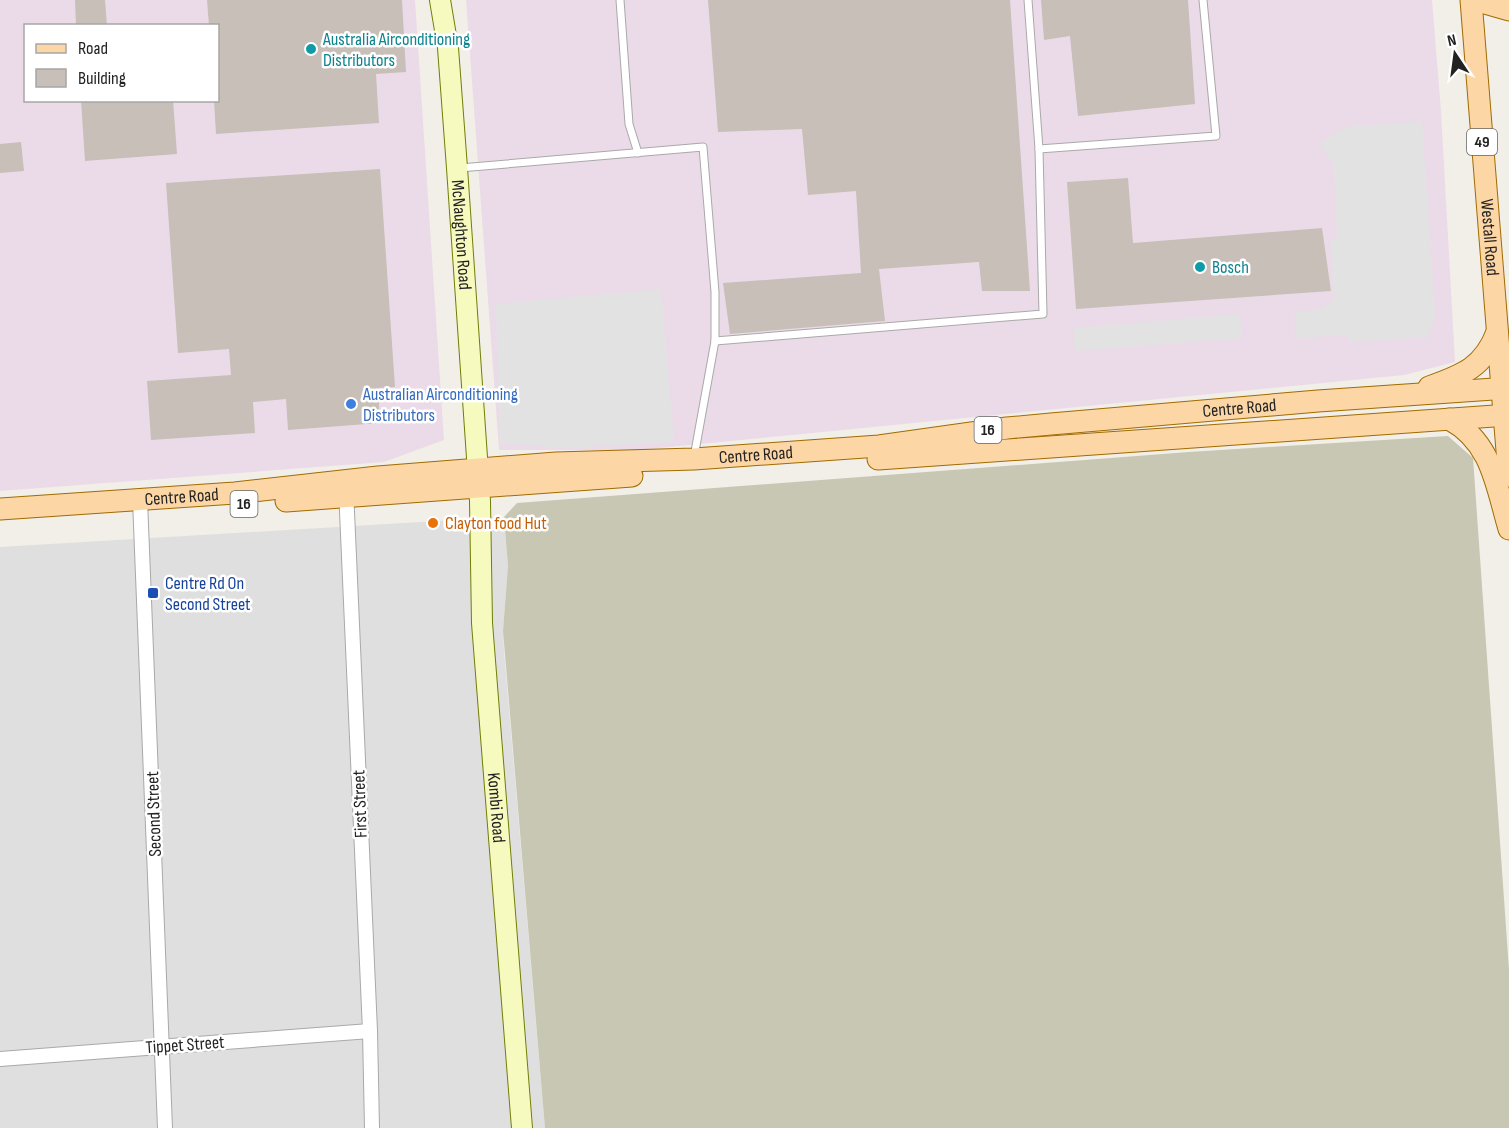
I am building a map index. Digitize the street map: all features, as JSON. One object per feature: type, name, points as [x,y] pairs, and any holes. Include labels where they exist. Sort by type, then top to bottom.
[{"type":"main road","name":"McNaughton Road","points":[[440,0],[448,48],[478,478]]},
{"type":"main road","points":[[1473,0],[1509,10]]},
{"type":"main road","name":"Westall Road","points":[[1473,0],[1497,332],[1505,388],[1509,476]]},
{"type":"main road","points":[[1406,395],[1470,369],[1488,351],[1497,332]]},
{"type":"main road","name":"Centre Road","points":[[478,478],[556,464],[694,459],[879,446],[1018,427],[1505,388]]},
{"type":"main road","name":"Centre Road","points":[[0,521],[235,493],[346,489],[478,478],[1507,416]]},
{"type":"main road","points":[[1449,419],[1464,427],[1483,449],[1509,529]]},
{"type":"main road","name":"Kombi Road","points":[[478,478],[482,623],[522,1128]]},
{"type":"main road","name":"Centre Road","points":[[0,509],[141,506]]},
{"type":"street","name":"First Street","points":[[346,489],[370,1031],[372,1128]]},
{"type":"street","name":"Second Street","points":[[141,506],[165,1128]]},
{"type":"street","name":"Tippet Street","points":[[0,1059],[370,1031]]},
{"type":"lane","points":[[620,0],[629,124],[638,153]]},
{"type":"lane","points":[[715,341],[1043,314],[1039,149],[1028,0]]},
{"type":"lane","points":[[1039,149],[1216,136],[1203,0]]},
{"type":"lane","points":[[457,168],[703,147],[715,292],[715,341],[694,459]]},
{"type":"shaded area","points":[[0,0],[415,0],[444,440],[384,462],[0,491]]},
{"type":"shaded area","points":[[466,0],[1432,0],[1441,111],[1455,362],[1404,375],[639,450],[499,450]]},
{"type":"shaded area","points":[[1422,121],[1435,313],[1429,337],[1349,342],[1348,334],[1295,339],[1295,312],[1321,309],[1334,299],[1330,241],[1337,240],[1334,165],[1320,144],[1345,127]]},
{"type":"shaded area","points":[[661,289],[674,442],[564,448],[500,443],[496,304]]},
{"type":"shaded area","points":[[1240,314],[1242,338],[1075,351],[1073,328]]},
{"type":"shaded area","points":[[1448,436],[1473,458],[1509,970],[1509,1128],[545,1128],[503,631],[508,566],[504,517],[517,503],[1189,452]]},
{"type":"shaded area","points":[[504,517],[508,566],[503,631],[504,651],[545,1128],[0,1128],[0,547]]},
{"type":"building","points":[[75,0],[105,0],[107,24],[76,24]]},
{"type":"building","name":"Australia Airconditioning Distributors","points":[[207,0],[402,0],[406,72],[376,74],[379,123],[216,134],[214,102],[219,102],[219,24],[209,24]]},
{"type":"building","points":[[708,0],[1010,0],[1030,291],[982,291],[979,262],[879,269],[885,321],[730,334],[723,283],[861,273],[856,191],[808,195],[802,129],[718,132]]},
{"type":"building","points":[[1041,0],[1188,0],[1195,104],[1078,116],[1070,36],[1044,40]]},
{"type":"building","points":[[81,102],[173,102],[177,154],[85,161]]},
{"type":"building","points":[[21,142],[24,171],[0,173],[0,144]]},
{"type":"building","points":[[380,169],[395,387],[378,388],[380,423],[288,430],[286,399],[253,402],[255,433],[151,440],[147,381],[231,375],[229,349],[178,353],[166,183]]},
{"type":"building","name":"Bosch","points":[[1128,178],[1133,243],[1322,228],[1331,291],[1076,309],[1067,182]]},
{"type":"place","name":"Australia Airconditioning Distributors","points":[[311,49]]},
{"type":"place","name":"Bosch","points":[[1200,267]]},
{"type":"place","name":"Australian Airconditioning Distributors","points":[[351,404]]},
{"type":"place","name":"Clayton food Hut","points":[[433,523]]},
{"type":"place","name":"Centre Rd On Second Street","points":[[153,593]]}]
